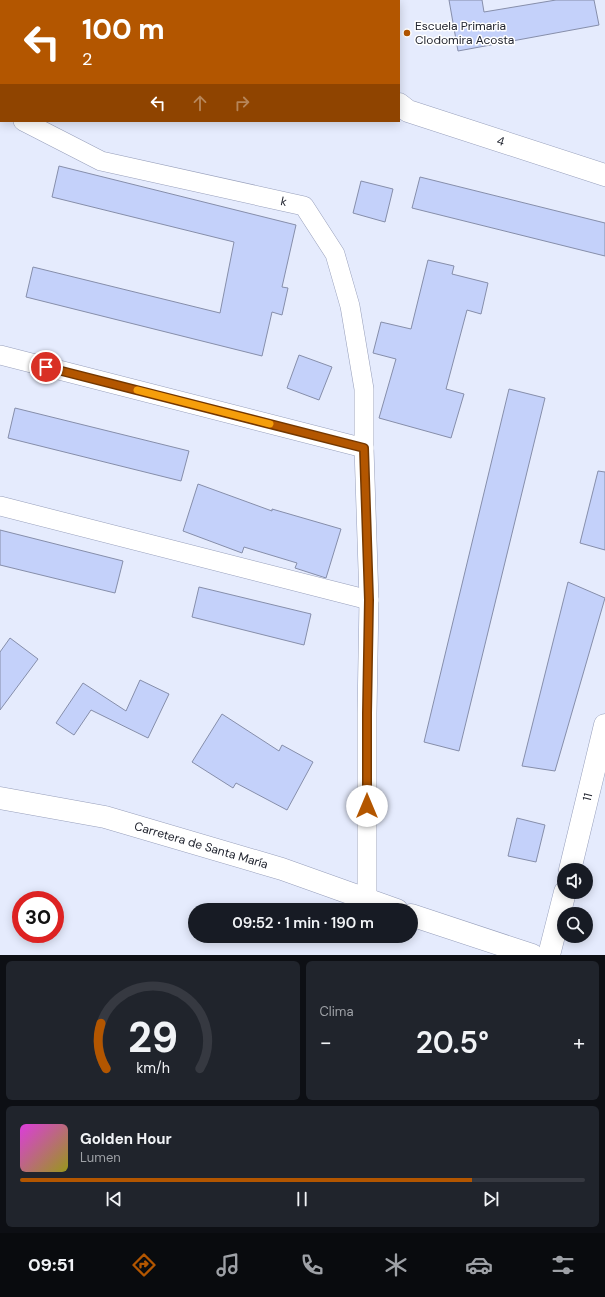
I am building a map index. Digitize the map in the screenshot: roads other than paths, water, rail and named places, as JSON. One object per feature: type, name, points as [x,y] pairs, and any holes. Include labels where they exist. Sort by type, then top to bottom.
[{"type":"street","name":"4","points":[[400,105],[408,111],[605,175]]},
{"type":"street","name":"k","points":[[25,122],[101,160],[304,206],[335,254],[350,306],[364,389],[364,448],[369,600],[366,900]]},
{"type":"street","points":[[0,355],[364,448]]},
{"type":"street","points":[[0,506],[369,600]]},
{"type":"street","name":"11","points":[[572,863],[605,725]]},
{"type":"street","name":"Carretera de Santa María","points":[[0,798],[105,817],[282,869],[375,903]]},
{"type":"street","points":[[549,955],[562,899]]},
{"type":"street","points":[[418,917],[532,955]]},
{"type":"place","name":"Escuela Primaria Clodomira Acosta","points":[[407,33]]}]
